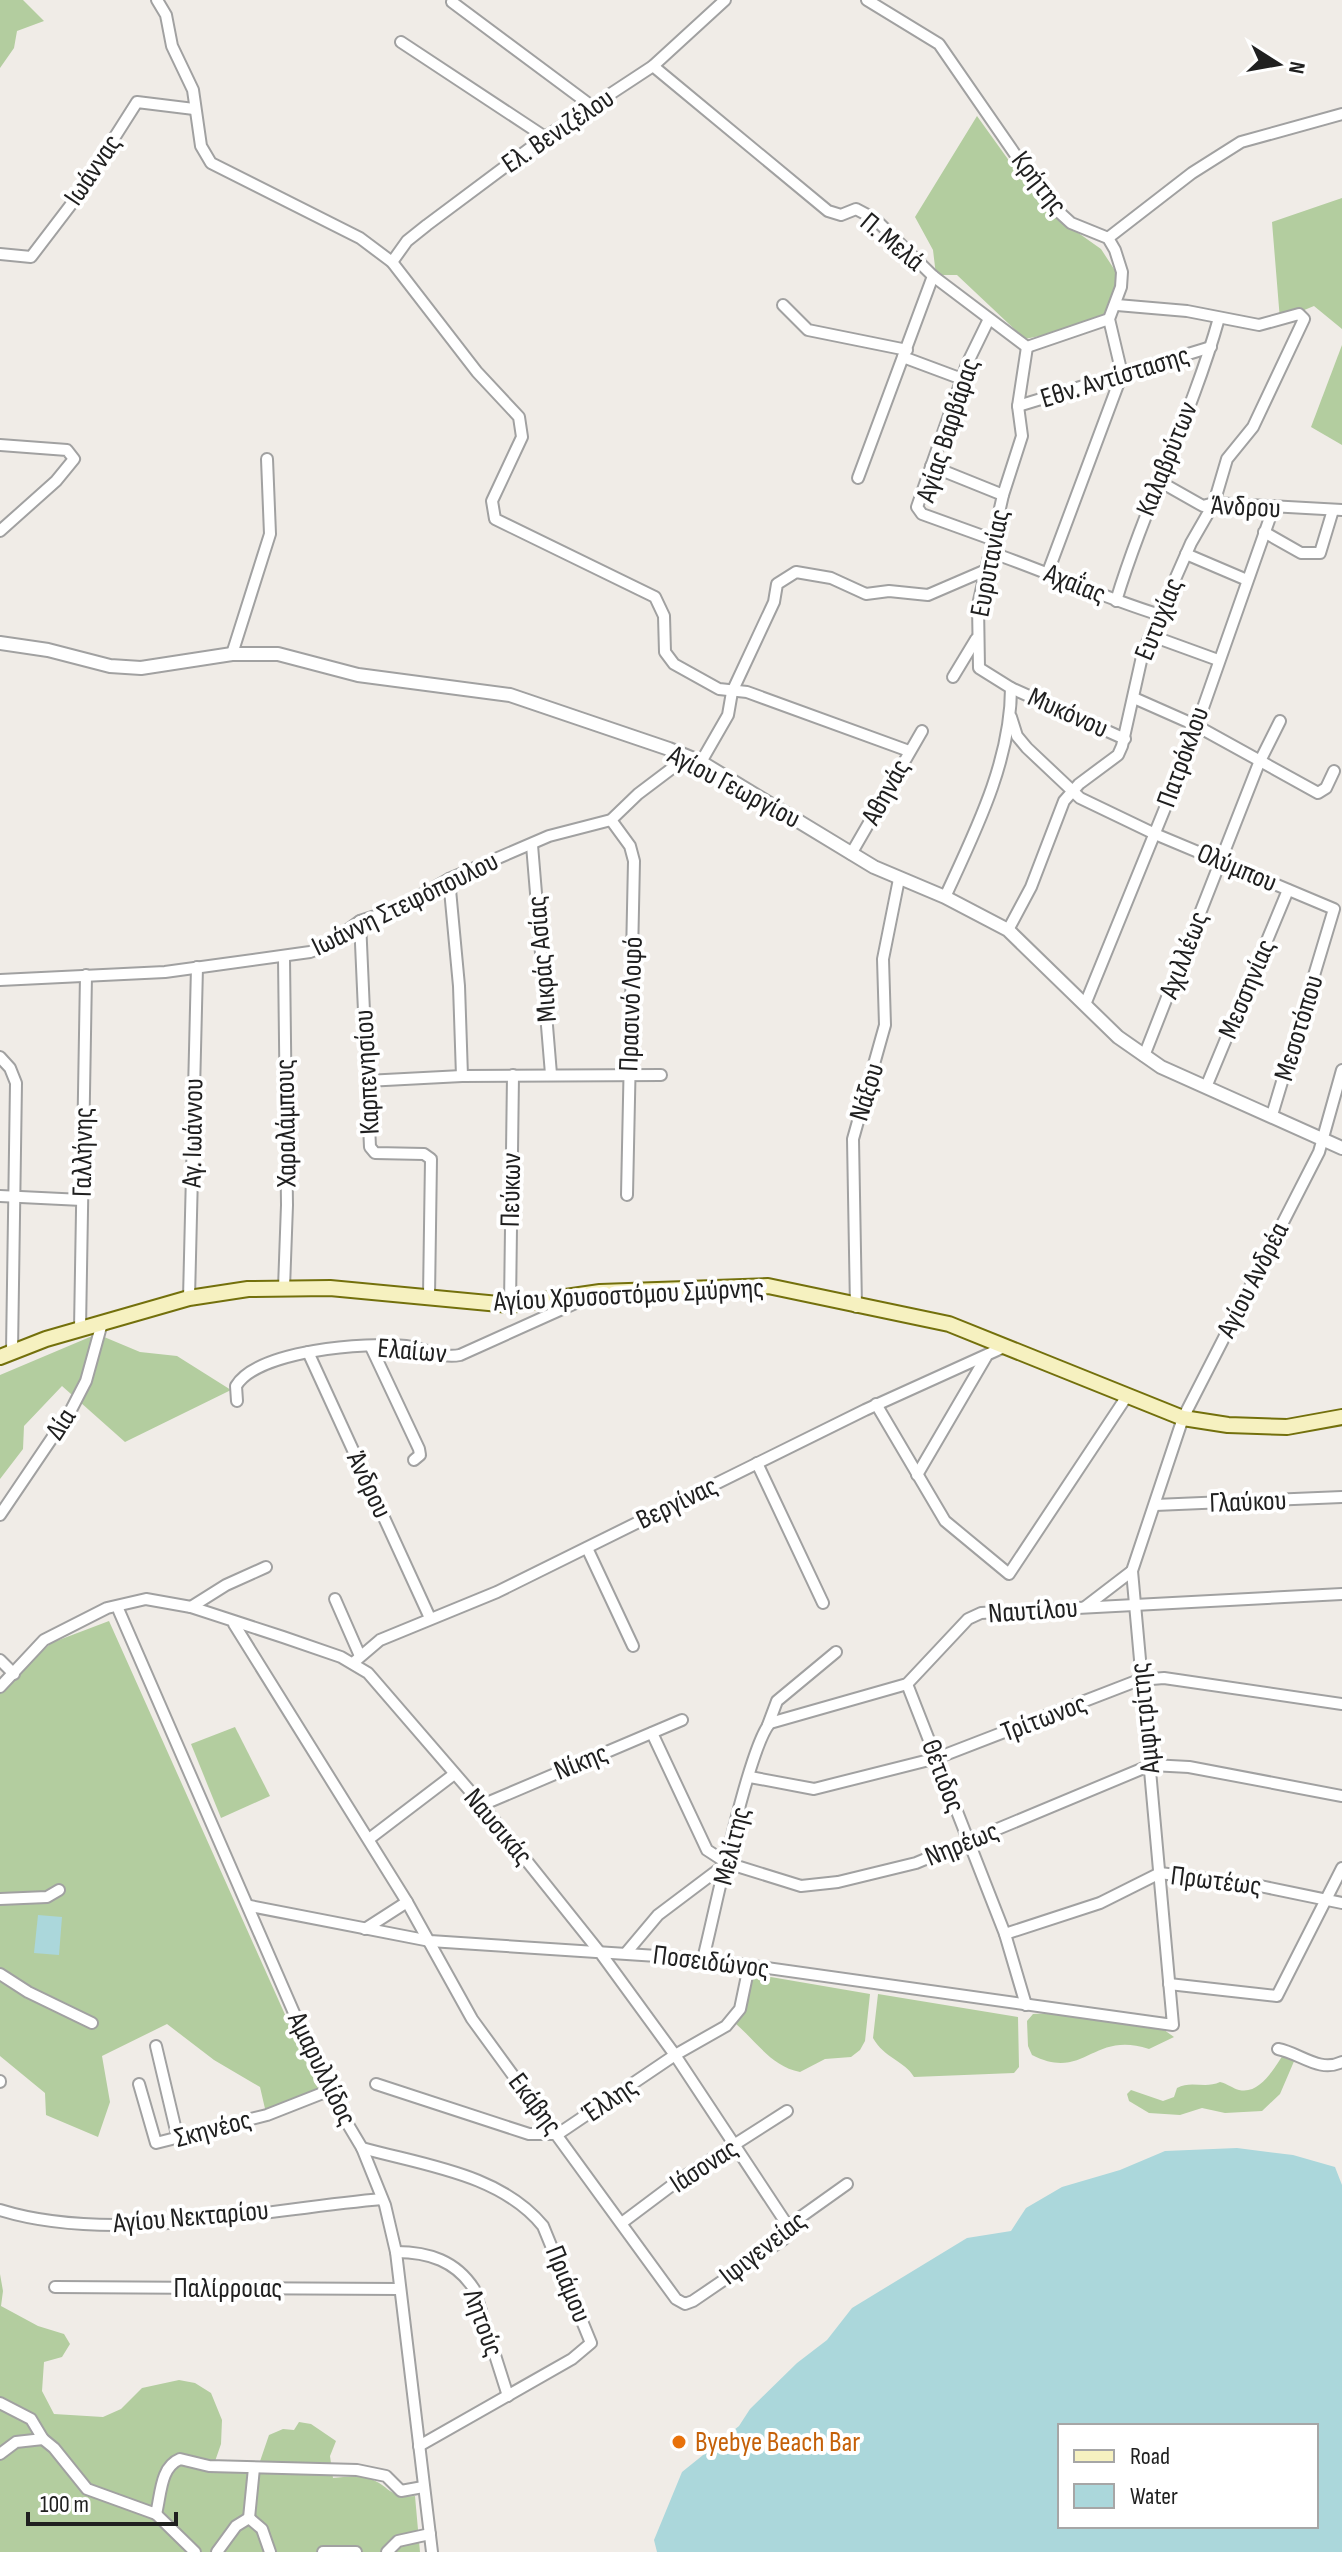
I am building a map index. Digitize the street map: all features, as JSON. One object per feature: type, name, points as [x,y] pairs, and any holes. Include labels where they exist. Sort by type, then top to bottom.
[{"type":"main road","name":"Αγίου Χρυσοστόμου Σμύρνης","points":[[6,1354],[80,1329],[218,1292],[284,1288],[429,1296],[510,1305],[600,1292],[768,1286],[856,1307],[949,1324],[1183,1418],[1287,1427],[1342,1417]]},
{"type":"street","points":[[157,0],[166,15],[172,46],[193,90],[201,146],[211,163],[360,238],[392,262],[477,372],[519,417],[522,437],[492,501],[495,519],[503,526],[646,590],[661,605],[669,659],[719,689],[747,692],[909,751]]},
{"type":"street","name":"Ελ. Βενιζέλου","points":[[392,262],[407,241],[545,137],[653,66],[725,0]]},
{"type":"street","name":"Κρήτης","points":[[867,0],[939,44],[1035,183],[1059,212],[1071,223],[1108,238]]},
{"type":"street","points":[[452,2],[593,107]]},
{"type":"street","points":[[401,42],[545,137]]},
{"type":"street","name":"Π. Μελά","points":[[653,66],[828,211],[835,214],[856,209],[864,213],[933,276],[988,321],[1027,347]]},
{"type":"street","name":"Ιωάννας","points":[[0,254],[31,257],[76,198],[137,102],[194,109]]},
{"type":"street","points":[[1027,347],[1109,319],[1117,305],[1122,272],[1108,238],[1192,173],[1241,142],[1342,114]]},
{"type":"street","points":[[858,478],[933,276]]},
{"type":"street","points":[[783,305],[808,330],[905,354],[962,379]]},
{"type":"street","points":[[1117,305],[1159,307],[1219,318]]},
{"type":"street","name":"Ευτυχίας","points":[[1008,930],[1031,887],[1064,801],[1072,791],[1118,755],[1125,739],[1140,661],[1186,554],[1214,503],[1227,459],[1253,427],[1296,341],[1304,316],[1299,314],[1259,325],[1219,318]]},
{"type":"street","name":"Καλαβρύτων","points":[[1116,601],[1157,480],[1211,347],[1219,318]]},
{"type":"street","points":[[1048,572],[1122,374],[1109,319]]},
{"type":"street","name":"Αγίας Βαρβάρας","points":[[988,321],[962,379],[918,504],[919,512],[994,540]]},
{"type":"street","name":"Ευρυτανίας","points":[[1011,688],[979,668],[978,605],[1003,495],[1022,436],[1018,406],[1027,347]]},
{"type":"street","name":"Εθν. Αντίστασης","points":[[1018,406],[1211,347]]},
{"type":"street","points":[[0,445],[67,450],[74,459],[56,481],[0,531]]},
{"type":"street","points":[[232,654],[270,534],[267,459]]},
{"type":"street","points":[[931,466],[1003,495]]},
{"type":"street","name":"Άνδρου","points":[[1157,480],[1197,505],[1209,507],[1214,503],[1273,509],[1337,510]]},
{"type":"street","name":"Πατρόκλου","points":[[1086,1002],[1155,834],[1273,509]]},
{"type":"street","points":[[1264,532],[1301,553],[1320,553],[1337,510]]},
{"type":"street","name":"Αχαΐας","points":[[990,552],[1160,615]]},
{"type":"street","points":[[1186,554],[1247,580]]},
{"type":"street","points":[[701,762],[728,715],[732,692],[774,602],[774,589],[788,574],[800,572],[831,578],[866,594],[889,591],[928,595],[986,570]]},
{"type":"street","points":[[1152,636],[1218,660]]},
{"type":"street","points":[[953,677],[977,638]]},
{"type":"street","name":"Αγίου Γεωργίου","points":[[0,643],[48,650],[110,666],[141,668],[232,654],[278,654],[358,675],[510,695],[701,762],[851,854],[1008,930],[1086,1002],[1118,1037],[1144,1056],[1321,1141],[1342,1148]]},
{"type":"street","points":[[945,897],[994,779],[1011,717],[1011,688]]},
{"type":"street","name":"Μυκόνου","points":[[1011,688],[1125,739]]},
{"type":"street","points":[[1134,698],[1195,725],[1318,793],[1326,788],[1334,771]]},
{"type":"street","name":"Ολύμπου","points":[[1011,717],[1017,736],[1064,779],[1072,791],[1155,834],[1321,901]]},
{"type":"street","name":"Αχιλλέως","points":[[1144,1056],[1259,763],[1280,721]]},
{"type":"street","name":"Αθηνάς","points":[[851,854],[922,731]]},
{"type":"street","name":"Ιωάννη Στεφόπουλου","points":[[0,980],[284,958],[326,946],[360,921],[394,910],[449,879],[549,836],[611,820],[638,794],[687,757]]},
{"type":"street","name":"Πρασινό Λοφό","points":[[611,820],[630,846],[634,861],[627,1195]]},
{"type":"street","name":"Μικράς Ασίας","points":[[532,845],[551,1074]]},
{"type":"street","points":[[449,879],[459,986],[462,1076]]},
{"type":"street","name":"Νάξου","points":[[856,1307],[853,1139],[885,1025],[883,959],[899,879]]},
{"type":"street","name":"Μεσσηνίας","points":[[1206,1087],[1288,890]]},
{"type":"street","name":"Μεσοτόπου","points":[[1272,1115],[1334,914],[1332,906],[1321,901]]},
{"type":"street","name":"Καρπενησίου","points":[[360,921],[371,1150],[377,1154],[427,1155],[431,1168],[429,1296]]},
{"type":"street","name":"Χαραλάμπους","points":[[284,958],[287,1205],[284,1288]]},
{"type":"street","name":"Αγ. Ιωάννου","points":[[189,1298],[197,967]]},
{"type":"street","name":"Γαλλήνης","points":[[80,1329],[86,975]]},
{"type":"street","points":[[0,1057],[16,1083],[6,1354]]},
{"type":"street","name":"Αγίου Ανδρέα","points":[[1183,1418],[1319,1152],[1342,1070]]},
{"type":"street","points":[[366,1081],[551,1074],[661,1075]]},
{"type":"street","name":"Πεύκων","points":[[510,1305],[513,1075]]},
{"type":"street","points":[[0,1196],[82,1200]]},
{"type":"street","name":"Ελαίων","points":[[237,1401],[236,1386],[246,1373],[308,1352],[402,1345],[446,1357],[460,1355],[600,1292]]},
{"type":"street","name":"Δία","points":[[0,1515],[71,1410],[86,1381],[102,1323]]},
{"type":"street","points":[[371,1347],[419,1449],[420,1455],[414,1460]]},
{"type":"street","name":"Βεργίνας","points":[[357,1660],[380,1640],[497,1592],[876,1404],[1004,1347]]},
{"type":"street","name":"Άνδρου","points":[[308,1352],[430,1618]]},
{"type":"street","points":[[917,1475],[986,1357]]},
{"type":"street","points":[[876,1404],[944,1520],[1003,1573],[1012,1573],[1127,1396]]},
{"type":"street","name":"Αμφιτρίτης","points":[[1173,2025],[1151,1765],[1139,1680],[1132,1571],[1183,1418]]},
{"type":"street","points":[[757,1463],[823,1603]]},
{"type":"street","name":"Γλαύκου","points":[[1155,1505],[1342,1497]]},
{"type":"street","points":[[587,1548],[633,1646]]},
{"type":"street","points":[[191,1607],[226,1585],[266,1567]]},
{"type":"street","points":[[1083,1608],[1132,1571]]},
{"type":"street","name":"Ναυτίλου","points":[[765,1729],[907,1684],[973,1615],[1342,1594]]},
{"type":"street","points":[[0,1687],[37,1645],[93,1615],[119,1611],[132,1599]]},
{"type":"street","name":"Ναυσικάς","points":[[93,1615],[132,1599],[154,1599],[191,1607],[234,1624],[357,1660],[482,1805],[602,1955],[675,2055],[788,2226]]},
{"type":"street","points":[[335,1599],[357,1660]]},
{"type":"street","name":"Αμαρυλλίδος","points":[[119,1611],[328,2091],[362,2148],[382,2199],[396,2252],[432,2552]]},
{"type":"street","name":"Εκάβης","points":[[234,1624],[407,1902],[472,2019],[623,2222],[676,2299]]},
{"type":"street","name":"Μελίτης","points":[[703,1959],[750,1777],[777,1701],[836,1652]]},
{"type":"street","points":[[0,1660],[14,1674]]},
{"type":"street","name":"Τρίτωνος","points":[[750,1777],[813,1790],[937,1758],[1139,1680],[1164,1678],[1342,1704]]},
{"type":"street","name":"Θέτιδος","points":[[907,1684],[1005,1934],[1026,2005]]},
{"type":"street","name":"Νίκης","points":[[482,1805],[682,1720]]},
{"type":"street","name":"Νηρέως","points":[[652,1733],[706,1849],[727,1863],[808,1886],[916,1863],[1151,1765],[1189,1767],[1342,1796]]},
{"type":"street","points":[[369,1839],[453,1775]]},
{"type":"street","points":[[626,1953],[658,1915],[727,1863]]},
{"type":"street","points":[[1169,1984],[1277,1996],[1342,1868]]},
{"type":"street","name":"Πρωτέως","points":[[1005,1934],[1100,1903],[1160,1873],[1342,1903]]},
{"type":"street","points":[[0,1899],[47,1897],[59,1890]]},
{"type":"street","points":[[365,1929],[407,1902]]},
{"type":"street","name":"Ποσειδώνος","points":[[250,1906],[430,1941],[602,1955],[626,1953],[703,1959],[1173,2025]]},
{"type":"street","name":"Έλλης","points":[[376,2084],[529,2134],[558,2134],[733,2020],[740,2009],[749,1966]]},
{"type":"street","points":[[0,1974],[28,1992],[92,2023]]},
{"type":"street","points":[[156,2046],[178,2139]]},
{"type":"street","points":[[1278,2049],[1297,2052],[1315,2064],[1331,2067],[1342,2062]]},
{"type":"street","name":"Σκηνέος","points":[[139,2084],[152,2140],[178,2139],[267,2115],[328,2091]]},
{"type":"street","name":"Ιάσονας","points":[[623,2222],[679,2180],[787,2111]]},
{"type":"street","name":"Πριάμου","points":[[362,2148],[493,2186],[515,2198],[543,2226],[591,2346],[419,2446]]},
{"type":"street","name":"Ιφιγενείας","points":[[676,2299],[685,2304],[693,2301],[784,2239],[788,2226],[847,2184]]},
{"type":"street","name":"Αγίου Νεκταρίου","points":[[0,2210],[39,2221],[109,2225],[382,2199]]},
{"type":"street","name":"Λητούς","points":[[396,2252],[429,2255],[464,2274],[474,2289],[508,2396]]},
{"type":"street","name":"Παλίρροιας","points":[[55,2287],[400,2289]]},
{"type":"street","points":[[0,2403],[31,2419],[43,2439],[87,2489],[156,2514],[195,2552]]},
{"type":"street","points":[[0,2454],[16,2442],[43,2439]]},
{"type":"street","points":[[156,2514],[164,2475],[175,2460],[254,2468],[357,2470],[386,2476],[401,2491],[423,2487]]},
{"type":"street","points":[[249,2518],[254,2468]]},
{"type":"street","points":[[217,2552],[236,2526],[249,2518]]},
{"type":"street","points":[[249,2518],[262,2529],[270,2552]]},
{"type":"street","points":[[387,2552],[398,2541],[430,2534]]},
{"type":"street","points":[[322,2552],[356,2552]]},
{"type":"green space","points":[[0,0],[23,0],[44,21],[17,31],[14,48],[0,68]]},
{"type":"green space","points":[[977,116],[1043,208],[1101,249],[1116,272],[1116,301],[1105,315],[1064,331],[1025,339],[957,275],[936,275],[933,250],[915,217]]},
{"type":"green space","points":[[1342,198],[1342,329],[1314,306],[1280,320],[1272,222]]},
{"type":"green space","points":[[1342,345],[1342,445],[1311,427]]},
{"type":"green space","points":[[97,1334],[140,1352],[177,1356],[231,1390],[125,1442],[62,1386],[24,1426],[23,1449],[0,1479],[0,1375]]},
{"type":"green space","points":[[109,1621],[321,2095],[266,2113],[260,2087],[214,2060],[167,2024],[102,2056],[110,2102],[98,2137],[46,2115],[45,2093],[0,2056],[0,1691],[51,1643]]},
{"type":"green space","points":[[235,1727],[270,1796],[221,1818],[191,1744]]},
{"type":"green space","points":[[753,1974],[870,1994],[865,2041],[860,2050],[851,2057],[825,2059],[800,2072],[772,2059],[735,2023],[746,2005]]},
{"type":"green space","points":[[878,1994],[1018,2017],[1019,2067],[1014,2073],[914,2077],[873,2038]]},
{"type":"green space","points":[[1051,2013],[1160,2027],[1174,2037],[1149,2049],[1114,2046],[1065,2063],[1050,2062],[1032,2055],[1028,2046],[1027,2021],[1033,2014]]},
{"type":"green space","points":[[1283,2055],[1295,2059],[1280,2094],[1262,2111],[1225,2113],[1202,2108],[1180,2115],[1149,2113],[1129,2101],[1127,2094],[1131,2090],[1163,2101],[1174,2097],[1177,2088],[1182,2086],[1220,2082],[1247,2090],[1260,2085]]},
{"type":"green space","points":[[0,2274],[3,2291],[1,2306],[38,2326],[64,2334],[70,2344],[62,2357],[44,2362],[42,2391],[54,2414],[103,2417],[121,2409],[142,2388],[179,2380],[195,2383],[211,2393],[222,2420],[221,2444],[212,2470],[256,2473],[269,2435],[283,2429],[294,2430],[299,2422],[311,2424],[336,2441],[330,2456],[333,2478],[367,2478],[393,2493],[415,2496],[420,2552],[0,2552]]},
{"type":"water","points":[[38,1915],[62,1917],[59,1955],[34,1953]]},
{"type":"water","points":[[1237,2148],[1293,2155],[1335,2167],[1342,2185],[1342,2552],[657,2552],[654,2540],[682,2472],[739,2426],[750,2409],[797,2363],[827,2340],[852,2308],[967,2238],[1011,2231],[1026,2208],[1062,2187],[1120,2170],[1165,2151]]},
{"type":"place","name":"Byebye Beach Bar","points":[[679,2442]]}]
